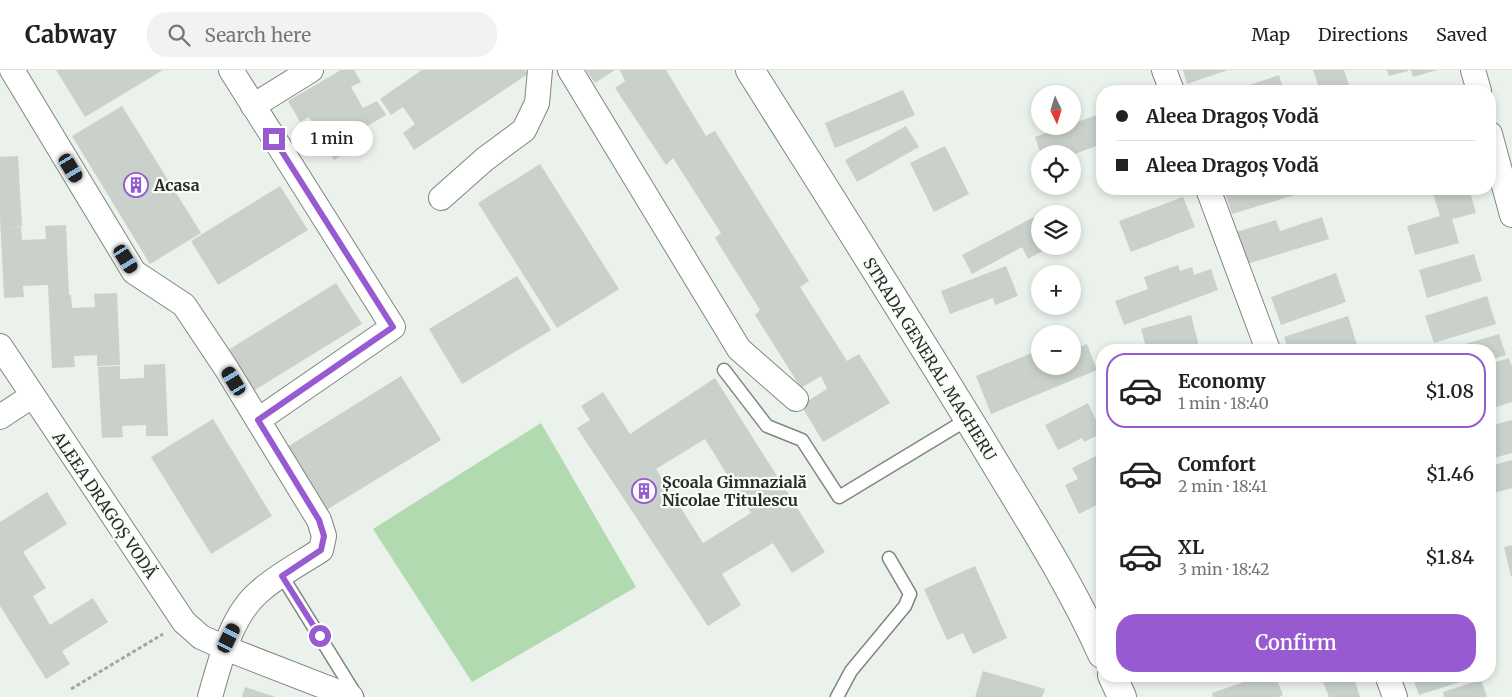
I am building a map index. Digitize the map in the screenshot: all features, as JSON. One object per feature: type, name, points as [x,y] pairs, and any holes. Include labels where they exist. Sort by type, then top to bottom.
[{"type":"main road","name":"STRADA GENERAL MAGHERU","points":[[750,70],[968,419],[1067,583],[1096,642]]},
{"type":"main road","points":[[1115,682],[1122,697]]},
{"type":"street","points":[[12,70],[134,272],[184,305],[226,368],[319,520],[324,536],[321,550],[260,591],[244,610],[225,648],[210,697]]},
{"type":"street","points":[[230,70],[393,327],[258,420]]},
{"type":"street","points":[[253,106],[311,70]]},
{"type":"street","points":[[441,198],[485,159],[524,130],[537,103],[540,70]]},
{"type":"street","points":[[570,70],[739,349],[796,399]]},
{"type":"street","points":[[1164,70],[1170,85]]},
{"type":"street","points":[[1473,70],[1477,85]]},
{"type":"street","points":[[1496,156],[1512,215]]},
{"type":"street","points":[[1210,195],[1266,344]]},
{"type":"street","name":"ALEEA DRAGOȘ VODĂ","points":[[0,346],[184,622],[201,637],[225,648],[351,697]]},
{"type":"street","points":[[0,417],[32,396]]},
{"type":"street","points":[[1390,682],[1395,697]]},
{"type":"lane","points":[[724,370],[767,426],[802,440],[840,497],[968,419]]},
{"type":"lane","points":[[837,697],[851,671],[905,606],[910,594],[889,558]]},
{"type":"lane","points":[[282,576],[357,697]]},
{"type":"path","points":[[71,689],[184,622]]},
{"type":"green space","points":[[541,423],[636,587],[472,682],[373,529]]},
{"type":"building","points":[[56,70],[163,70],[85,117]]},
{"type":"building","points":[[341,70],[354,70],[361,82],[351,87],[363,108],[377,101],[386,115],[347,138],[353,149],[334,160],[309,117],[300,122],[288,101]]},
{"type":"building","points":[[422,70],[525,70],[528,74],[414,150],[403,133],[415,124],[403,107],[391,115],[380,99]]},
{"type":"building","points":[[586,70],[615,70],[595,83]]},
{"type":"building","points":[[620,70],[666,70],[706,136],[715,131],[809,281],[800,287],[847,361],[859,354],[890,403],[823,442],[801,405],[827,389],[821,376],[801,388],[755,315],[760,310],[715,238],[721,233],[673,158],[666,165],[615,88],[625,81]]},
{"type":"building","points":[[1183,70],[1228,70],[1187,84]]},
{"type":"building","points":[[1313,70],[1344,70],[1349,85],[1318,85]]},
{"type":"building","points":[[1387,70],[1408,70],[1408,71],[1389,76]]},
{"type":"building","points":[[1411,70],[1437,70],[1413,77]]},
{"type":"building","points":[[1279,75],[1282,85],[1250,85]]},
{"type":"building","points":[[903,90],[915,115],[835,148],[825,123]]},
{"type":"building","name":"Acasa","points":[[122,106],[201,233],[150,264],[72,136]]},
{"type":"building","points":[[1096,115],[1096,146],[1081,152],[1081,145],[1038,145],[1035,137],[1040,135],[1081,135],[1081,121]]},
{"type":"building","points":[[906,126],[919,147],[857,182],[845,160]]},
{"type":"building","points":[[945,146],[969,194],[934,212],[910,163]]},
{"type":"building","points":[[18,156],[22,226],[9,228],[21,227],[22,240],[46,239],[45,226],[66,225],[69,295],[71,295],[72,308],[95,307],[94,294],[117,293],[120,365],[97,366],[97,355],[74,356],[75,367],[52,368],[48,285],[23,286],[24,297],[4,298],[0,216],[0,157]]},
{"type":"building","points":[[540,164],[619,289],[557,328],[478,203]]},
{"type":"building","points":[[280,186],[308,230],[218,285],[191,241]]},
{"type":"building","points":[[1226,195],[1294,195],[1232,214]]},
{"type":"building","points":[[1434,195],[1471,195],[1476,213],[1452,219],[1459,243],[1415,255],[1407,226],[1440,216]]},
{"type":"building","points":[[1183,197],[1195,227],[1131,252],[1119,221]]},
{"type":"building","points":[[1322,217],[1329,239],[1247,264],[1236,232],[1276,220],[1280,231]]},
{"type":"building","points":[[1031,219],[1031,255],[1035,255],[1028,259],[1022,247],[972,274],[962,255]]},
{"type":"building","points":[[1474,254],[1482,281],[1427,298],[1419,270]]},
{"type":"building","points":[[1178,265],[1180,271],[1192,267],[1194,275],[1211,269],[1218,290],[1124,325],[1115,301],[1148,289],[1144,277]]},
{"type":"building","points":[[1006,266],[1018,296],[995,305],[993,298],[950,314],[941,291]]},
{"type":"building","points":[[1336,273],[1346,302],[1281,325],[1271,297]]},
{"type":"building","points":[[517,276],[551,330],[462,384],[429,329]]},
{"type":"building","points":[[336,283],[362,324],[250,393],[225,352]]},
{"type":"building","points":[[1487,296],[1496,324],[1434,343],[1425,316]]},
{"type":"building","points":[[1191,315],[1198,344],[1145,344],[1141,329]]},
{"type":"building","points":[[1348,316],[1357,344],[1286,344],[1284,337]]},
{"type":"building","points":[[1499,334],[1506,355],[1496,358],[1496,344],[1465,344]]},
{"type":"building","points":[[1087,344],[1096,367],[1096,370],[991,414],[976,376],[1031,353],[1031,375],[1081,375],[1081,346]]},
{"type":"building","points":[[1509,358],[1512,367],[1512,402],[1496,407],[1496,362]]},
{"type":"building","points":[[165,364],[168,436],[146,436],[146,425],[122,426],[123,437],[102,438],[98,367],[120,366],[120,379],[144,378],[144,365]]},
{"type":"building","points":[[401,376],[441,440],[323,512],[284,449]]},
{"type":"building","name":"Școala Gimnazială Nicolae Titulescu","points":[[715,378],[825,552],[792,573],[773,543],[722,574],[741,605],[708,626],[577,428],[590,420],[581,406],[603,392],[630,434]],"holes":[[[705,439],[751,513],[703,543],[656,469]]]},
{"type":"building","points":[[1088,403],[1096,420],[1096,436],[1084,442],[1082,438],[1058,450],[1045,425]]},
{"type":"building","points":[[213,419],[272,516],[211,554],[151,457]]},
{"type":"building","points":[[1512,420],[1512,453],[1496,457],[1496,424]]},
{"type":"building","points":[[1096,456],[1096,505],[1079,514],[1065,485],[1078,479],[1072,468]]},
{"type":"building","points":[[1512,460],[1512,488],[1496,492],[1496,464]]},
{"type":"building","points":[[47,492],[67,524],[23,552],[46,588],[33,596],[50,625],[93,598],[108,622],[62,651],[70,664],[46,679],[0,606],[0,522]]},
{"type":"building","points":[[1512,545],[1512,576],[1511,576],[1504,547]]},
{"type":"building","points":[[975,566],[1007,638],[973,654],[963,633],[947,640],[924,589]]},
{"type":"building","points":[[983,671],[1045,689],[1042,697],[975,697]]},
{"type":"building","points":[[1244,682],[1278,682],[1283,695],[1278,697],[1213,697],[1212,693]]},
{"type":"building","points":[[1323,682],[1355,682],[1360,697],[1329,697]]},
{"type":"building","points":[[1414,682],[1460,682],[1419,695]]},
{"type":"building","points":[[1475,682],[1482,682],[1487,697],[1444,697],[1443,692]]},
{"type":"building","points":[[245,687],[276,697],[242,697]]},
{"type":"place","name":"Acasa","points":[[136,185]]},
{"type":"place","name":"Școala Gimnazială Nicolae Titulescu","points":[[644,491]]},
{"type":"route","points":[[274,139],[393,327],[258,420],[319,520],[324,536],[321,550],[282,576],[320,636]]}]
